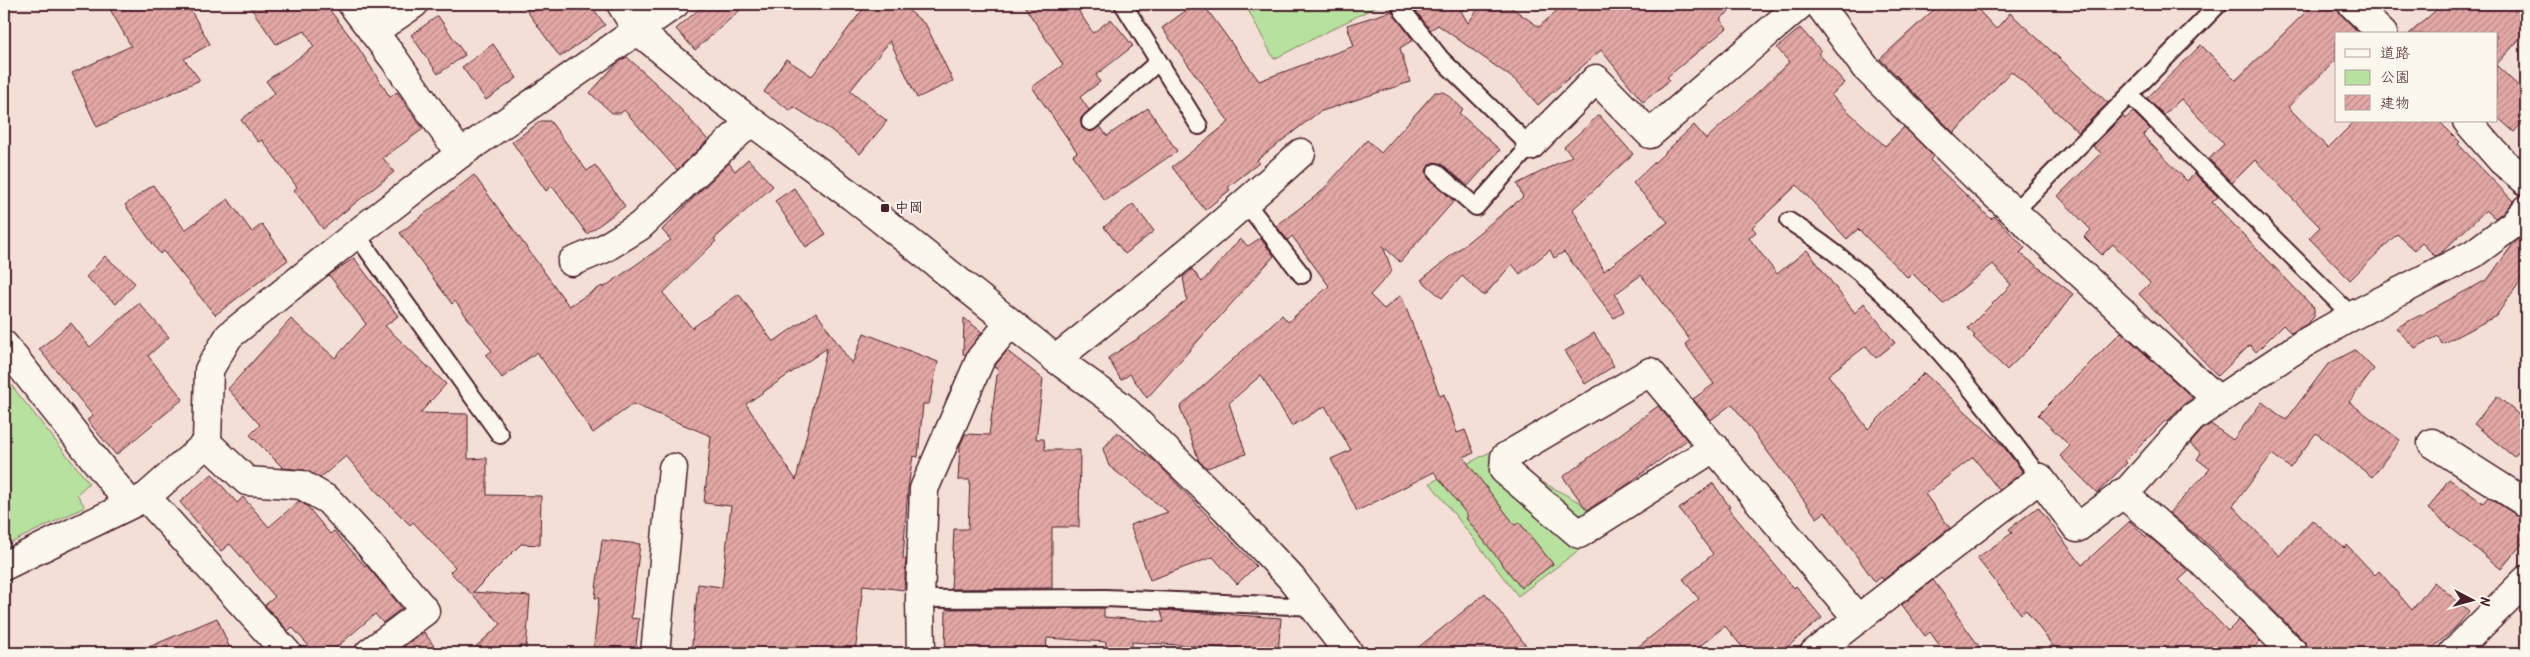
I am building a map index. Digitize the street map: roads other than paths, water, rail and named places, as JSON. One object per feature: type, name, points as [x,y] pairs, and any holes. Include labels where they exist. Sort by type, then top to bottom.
[{"type":"street","points":[[352,4],[460,154]]},
{"type":"street","points":[[373,32],[414,4]]},
{"type":"street","points":[[621,4],[636,30],[751,121],[853,197],[1056,359],[1122,406],[1225,508],[1316,607],[1349,653]]},
{"type":"street","points":[[368,653],[425,611],[368,542],[328,500],[302,485],[247,481],[207,442],[209,370],[229,336],[356,234],[460,154],[675,4]]},
{"type":"street","points":[[1530,146],[1596,78],[1650,134],[1801,4]]},
{"type":"street","points":[[1819,4],[1865,67],[2014,212],[2218,400]]},
{"type":"street","points":[[2352,4],[2381,32]]},
{"type":"street","points":[[572,262],[603,249],[640,226],[751,121]]},
{"type":"street","points":[[2468,122],[2502,161],[2526,181]]},
{"type":"street","points":[[1056,359],[1145,289],[1246,203],[1301,153]]},
{"type":"street","points":[[1814,653],[2040,478],[2078,528],[2129,489],[2193,417],[2352,316],[2473,254],[2512,224],[2526,210]]},
{"type":"street","points":[[921,653],[920,599],[924,489],[981,358],[1010,323]]},
{"type":"street","points":[[4,345],[138,500],[287,653]]},
{"type":"street","points":[[1715,447],[1580,534],[1504,470],[1505,457],[1650,372],[1715,447],[1858,619]]},
{"type":"street","points":[[4,566],[138,500],[207,442]]},
{"type":"street","points":[[2432,443],[2526,503]]},
{"type":"street","points":[[655,653],[672,468]]},
{"type":"street","points":[[2122,494],[2199,559],[2294,653]]},
{"type":"street","points":[[2453,653],[2526,580]]},
{"type":"lane","points":[[1123,4],[1199,126]]},
{"type":"lane","points":[[1400,4],[1402,11],[1441,58],[1530,146],[1476,207],[1436,172]]},
{"type":"lane","points":[[2014,212],[2219,4]]},
{"type":"lane","points":[[1090,122],[1158,62]]},
{"type":"lane","points":[[2130,95],[2352,316]]},
{"type":"lane","points":[[1246,203],[1302,275]]},
{"type":"lane","points":[[1789,221],[1840,255],[1928,336],[2040,478]]},
{"type":"lane","points":[[356,234],[500,435]]},
{"type":"lane","points":[[920,599],[1105,598],[1316,607]]},
{"type":"place","name":"中岡","points":[[885,208]]}]
